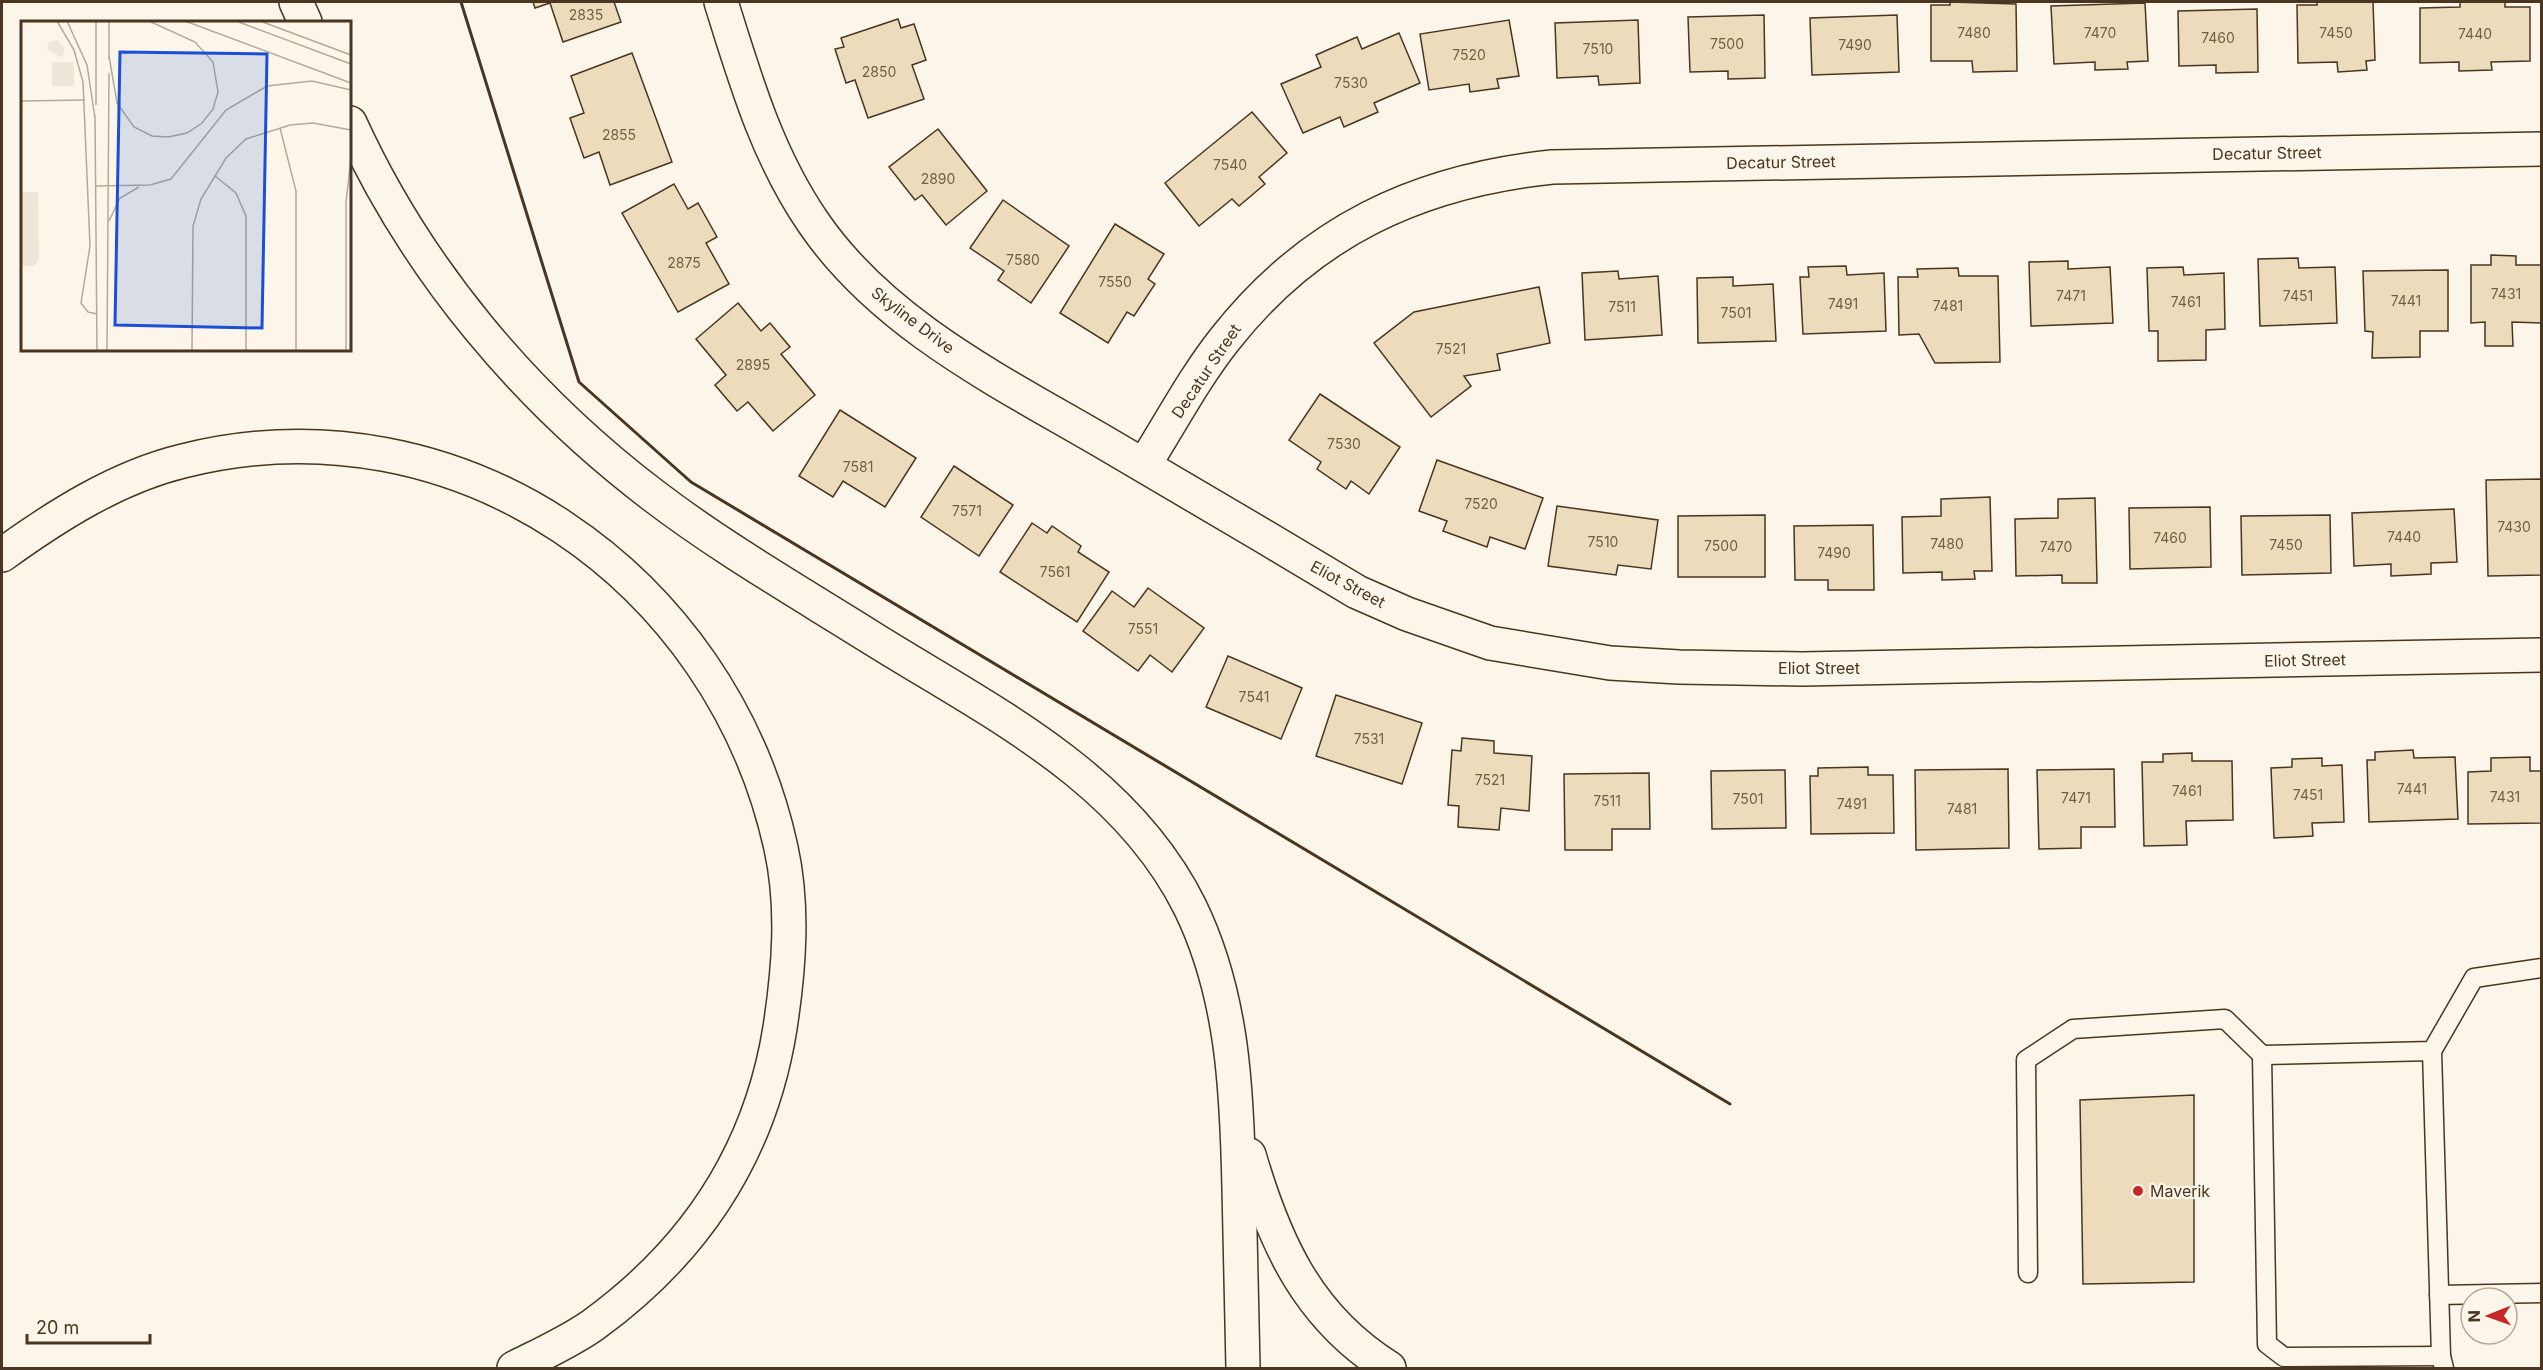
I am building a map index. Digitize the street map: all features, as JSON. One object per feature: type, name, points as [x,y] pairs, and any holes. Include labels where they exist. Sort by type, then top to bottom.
[{"type":"main road","points":[[296,2],[305,21]]},
{"type":"main road","name":"Skyline Drive","points":[[721,2],[750,98],[769,144],[807,213],[838,255],[895,310],[965,360],[1143,465]]},
{"type":"main road","points":[[351,125],[393,206],[444,282],[521,377],[586,441],[655,497],[753,563],[1041,742],[1073,766],[1120,812],[1170,874],[1189,905],[1204,941],[1219,983],[1228,1023],[1237,1106],[1243,1368]]},
{"type":"main road","name":"Decatur Street","points":[[1143,465],[1223,341],[1244,316],[1292,270],[1343,231],[1402,201],[1505,172],[1552,167],[2541,149]]},
{"type":"main road","points":[[2,555],[94,496],[178,462],[213,454],[283,446],[357,448],[453,471],[516,497],[561,524],[627,574],[693,650],[742,735],[766,792],[782,852],[788,910],[788,974],[775,1059],[755,1123],[730,1177],[694,1231],[654,1276],[590,1328],[514,1368]]},
{"type":"main road","name":"Eliot Street","points":[[1143,465],[1357,592],[1407,614],[1490,643],[1610,663],[1679,667],[1802,669],[2541,655]]},
{"type":"main road","points":[[1237,1106],[1261,1194],[1292,1268],[1311,1298],[1335,1326],[1358,1347],[1389,1368]]},
{"type":"lane","points":[[2028,1273],[2026,1060],[2073,1029],[2225,1019],[2262,1055],[2267,1344],[2284,1357],[2443,1362],[2432,1051],[2474,978],[2541,968]]},
{"type":"lane","points":[[2262,1055],[2432,1051]]},
{"type":"lane","points":[[2439,1295],[2541,1293]]},
{"type":"building","points":[[533,2],[614,2],[621,22],[563,42],[550,3],[535,8]]},
{"type":"building","points":[[1950,2],[2016,4],[2017,71],[1973,72],[1972,61],[1931,61],[1931,5],[1950,5]]},
{"type":"building","points":[[2317,2],[2373,2],[2375,60],[2366,61],[2367,70],[2338,72],[2337,62],[2298,63],[2297,5],[2317,5]]},
{"type":"building","points":[[2460,2],[2505,2],[2505,7],[2530,7],[2530,61],[2491,62],[2492,70],[2459,71],[2459,62],[2420,63],[2420,8],[2460,7]]},
{"type":"building","points":[[2145,3],[2148,61],[2127,62],[2128,69],[2095,70],[2095,62],[2054,64],[2051,6]]},
{"type":"building","points":[[2257,9],[2258,72],[2216,73],[2216,65],[2179,66],[2178,11]]},
{"type":"building","points":[[1764,15],[1765,78],[1728,79],[1728,71],[1690,72],[1688,17]]},
{"type":"building","points":[[1897,15],[1899,72],[1812,75],[1810,18]]},
{"type":"building","points":[[898,19],[901,28],[914,24],[926,60],[912,65],[924,99],[868,118],[855,80],[846,83],[835,49],[844,47],[841,38]]},
{"type":"building","points":[[1509,20],[1519,76],[1497,79],[1499,88],[1470,92],[1469,84],[1429,90],[1420,34]]},
{"type":"building","points":[[1638,20],[1640,83],[1599,85],[1598,76],[1557,78],[1555,23]]},
{"type":"building","points":[[1399,33],[1420,83],[1374,103],[1378,112],[1344,127],[1340,117],[1303,133],[1281,84],[1321,67],[1316,55],[1357,37],[1362,49]]},
{"type":"building","points":[[632,53],[672,162],[610,185],[599,152],[584,158],[570,118],[584,113],[571,76]]},
{"type":"building","points":[[1252,112],[1287,153],[1259,177],[1265,184],[1239,206],[1232,199],[1199,226],[1165,183]]},
{"type":"building","points":[[938,129],[987,191],[946,225],[922,195],[915,200],[889,167]]},
{"type":"building","points":[[674,184],[688,209],[698,203],[717,237],[706,243],[729,284],[678,312],[622,213]]},
{"type":"building","points":[[1003,200],[1069,246],[1031,303],[998,280],[1004,271],[970,248]]},
{"type":"building","points":[[1115,224],[1164,254],[1148,279],[1155,284],[1134,316],[1127,312],[1108,343],[1060,313]]},
{"type":"building","points":[[2491,255],[2516,256],[2516,265],[2542,265],[2542,323],[2512,322],[2513,346],[2485,346],[2485,322],[2471,323],[2471,265],[2491,265]]},
{"type":"building","points":[[2298,258],[2299,268],[2335,267],[2337,323],[2260,326],[2258,259]]},
{"type":"building","points":[[2068,261],[2068,269],[2110,267],[2113,323],[2031,326],[2029,262]]},
{"type":"building","points":[[1846,266],[1847,275],[1884,273],[1886,331],[1803,334],[1800,277],[1809,277],[1808,267]]},
{"type":"building","points":[[2183,267],[2184,275],[2224,273],[2225,329],[2206,330],[2206,360],[2158,361],[2158,331],[2149,331],[2147,268]]},
{"type":"building","points":[[1958,268],[1959,276],[1998,276],[2000,362],[1935,363],[1919,334],[1899,335],[1898,277],[1918,277],[1917,269]]},
{"type":"building","points":[[2448,270],[2448,331],[2420,331],[2420,357],[2372,358],[2373,332],[2365,331],[2363,271]]},
{"type":"building","points":[[1618,271],[1619,279],[1658,276],[1662,335],[1585,340],[1582,273]]},
{"type":"building","points":[[1733,277],[1733,286],[1773,284],[1776,341],[1698,343],[1697,278]]},
{"type":"building","points":[[1539,287],[1550,343],[1497,354],[1500,370],[1464,376],[1471,386],[1431,417],[1374,343],[1414,312]]},
{"type":"building","points":[[738,303],[761,331],[770,323],[790,347],[781,354],[815,395],[773,431],[748,402],[737,411],[715,385],[726,375],[696,339]]},
{"type":"building","points":[[1320,394],[1400,447],[1369,494],[1351,481],[1346,489],[1317,469],[1321,462],[1289,440]]},
{"type":"building","points":[[840,410],[916,458],[885,507],[843,481],[833,497],[799,476]]},
{"type":"building","points":[[1437,460],[1543,498],[1525,549],[1490,537],[1487,547],[1443,531],[1447,521],[1419,511]]},
{"type":"building","points":[[954,466],[1013,505],[979,556],[921,517]]},
{"type":"building","points":[[2542,479],[2542,575],[2488,576],[2486,480]]},
{"type":"building","points":[[1990,497],[1992,571],[1974,571],[1975,579],[1942,580],[1942,572],[1903,573],[1902,517],[1941,516],[1941,499]]},
{"type":"building","points":[[2095,498],[2097,583],[2062,583],[2062,575],[2016,576],[2015,519],[2058,518],[2058,499]]},
{"type":"building","points":[[1557,506],[1658,520],[1651,569],[1618,565],[1616,575],[1548,566]]},
{"type":"building","points":[[2210,507],[2211,567],[2130,569],[2129,508]]},
{"type":"building","points":[[2454,509],[2457,562],[2431,563],[2431,574],[2391,576],[2391,564],[2354,566],[2352,513]]},
{"type":"building","points":[[1765,515],[1765,577],[1678,577],[1678,516]]},
{"type":"building","points":[[2330,515],[2331,573],[2242,575],[2241,516]]},
{"type":"building","points":[[1032,523],[1047,533],[1052,526],[1081,546],[1078,552],[1109,572],[1077,622],[1000,572]]},
{"type":"building","points":[[1873,525],[1874,590],[1828,590],[1828,580],[1795,580],[1794,526]]},
{"type":"building","points":[[1148,588],[1204,628],[1172,672],[1150,655],[1138,671],[1083,631],[1112,591],[1134,607]]},
{"type":"building","points":[[1228,656],[1302,688],[1281,739],[1206,707]]},
{"type":"building","points":[[1336,695],[1422,723],[1402,784],[1316,756]]},
{"type":"building","points":[[1462,738],[1494,741],[1494,753],[1532,756],[1529,811],[1501,808],[1499,830],[1458,827],[1459,806],[1448,805],[1452,750],[1461,751]]},
{"type":"building","points":[[2413,750],[2414,758],[2455,757],[2458,819],[2369,822],[2367,760],[2375,760],[2375,752]]},
{"type":"building","points":[[2192,753],[2192,761],[2232,761],[2233,820],[2186,821],[2187,845],[2144,846],[2142,762],[2163,762],[2163,754]]},
{"type":"building","points":[[2530,757],[2530,771],[2542,771],[2542,823],[2468,824],[2468,772],[2491,771],[2491,758]]},
{"type":"building","points":[[2322,758],[2322,766],[2342,765],[2344,822],[2312,823],[2313,836],[2274,838],[2271,768],[2292,767],[2292,759]]},
{"type":"building","points":[[1868,767],[1868,775],[1893,775],[1894,833],[1811,834],[1810,776],[1818,776],[1818,768]]},
{"type":"building","points":[[2008,769],[2009,848],[1916,850],[1915,770]]},
{"type":"building","points":[[2114,769],[2115,827],[2081,827],[2081,848],[2039,849],[2037,770]]},
{"type":"building","points":[[1785,770],[1786,828],[1712,829],[1711,771]]},
{"type":"building","points":[[1649,773],[1650,829],[1612,829],[1612,850],[1565,850],[1564,774]]},
{"type":"building","name":"Maverik","points":[[2194,1095],[2194,1282],[2083,1284],[2080,1100]]},
{"type":"wall","points":[[461,2],[579,382],[691,482],[1730,1104]]},
{"type":"place","name":"Maverik","points":[[2138,1191]]}]
